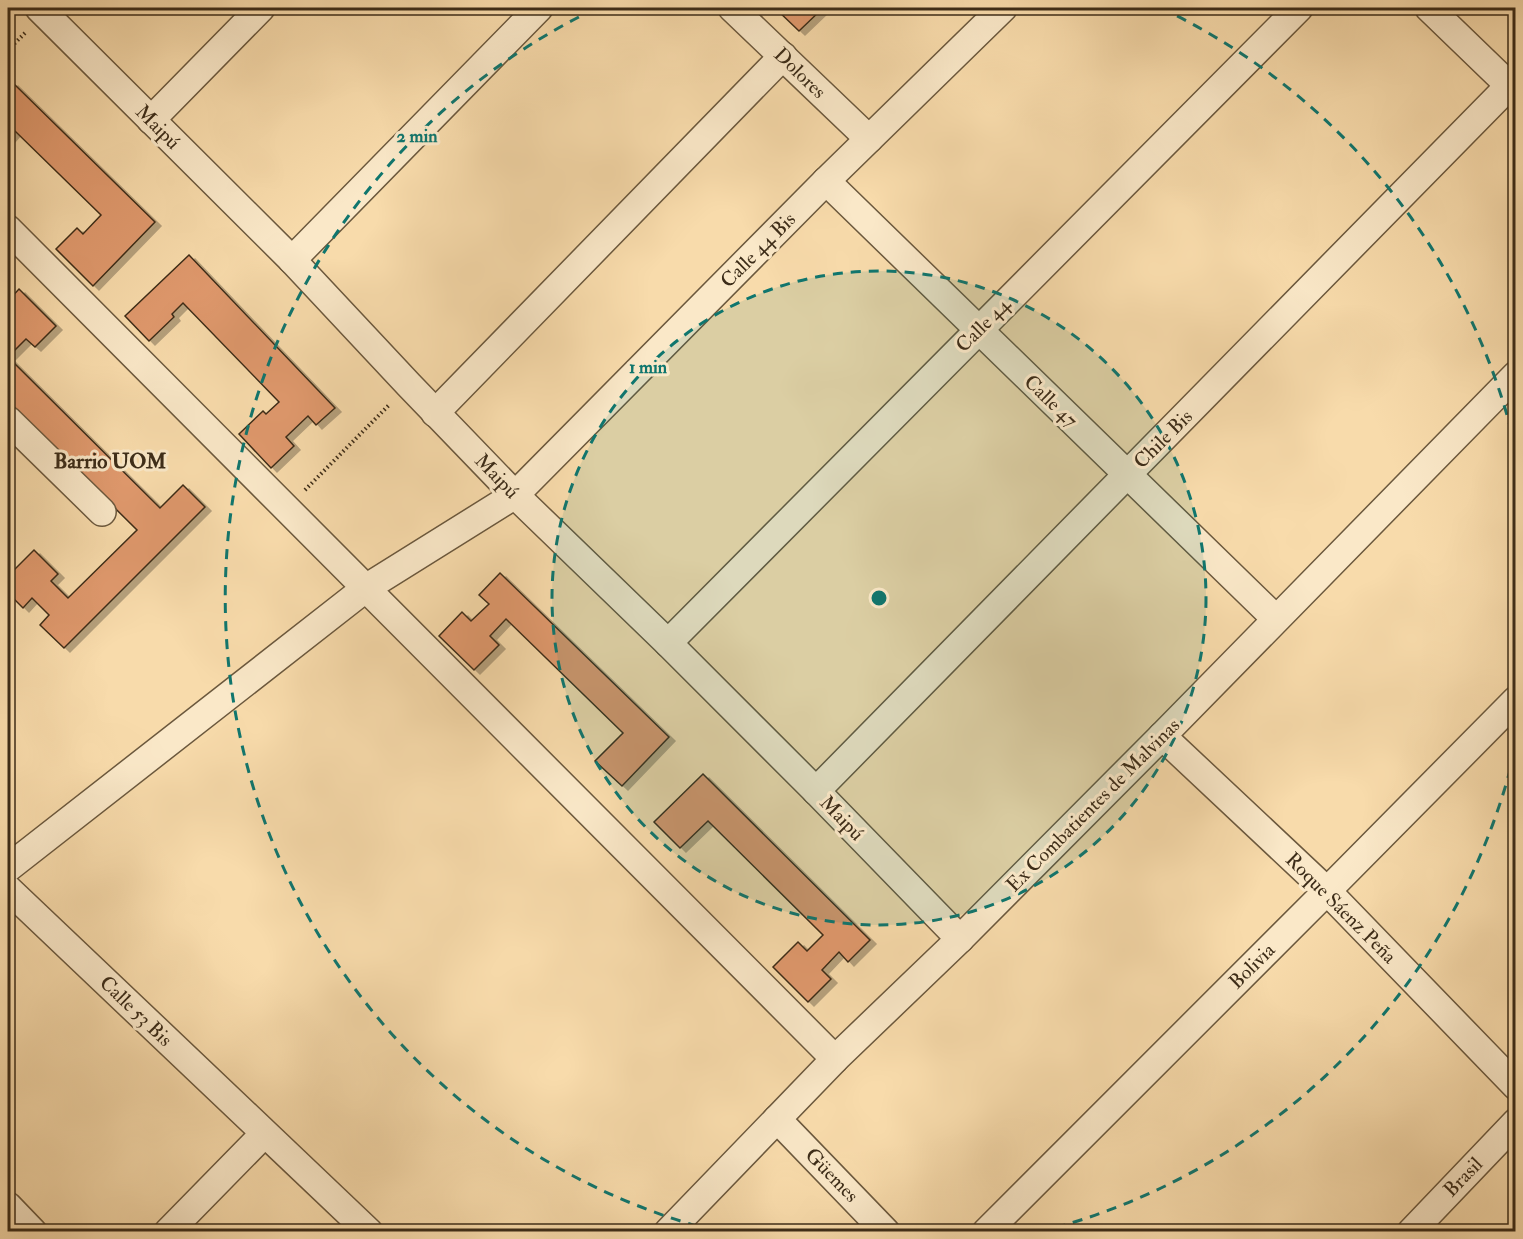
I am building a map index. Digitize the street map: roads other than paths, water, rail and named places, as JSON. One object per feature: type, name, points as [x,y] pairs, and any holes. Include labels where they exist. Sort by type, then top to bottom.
[{"type":"street","name":"Maipú","points":[[39,8],[292,260],[409,386],[515,495],[668,643],[960,939]]},
{"type":"street","points":[[151,120],[261,8]]},
{"type":"street","points":[[292,260],[538,8]]},
{"type":"street","name":"Dolores","points":[[732,8],[869,139]]},
{"type":"street","name":"Calle 44 Bis","points":[[8,868],[366,588],[515,495],[826,181],[1003,8]]},
{"type":"street","name":"Calle 44","points":[[668,643],[1299,8]]},
{"type":"street","points":[[1429,8],[1512,89]]},
{"type":"street","points":[[435,413],[783,56]]},
{"type":"street","name":"Chile Bis","points":[[816,791],[1512,89]]},
{"type":"street","name":"Calle 47","points":[[826,181],[1276,619]]},
{"type":"street","points":[[10,238],[287,508],[835,1059]]},
{"type":"street","name":"Ex Combatientes de Malvinas","points":[[668,1232],[835,1059],[960,939],[1162,736],[1515,375]]},
{"type":"street","points":[[8,420],[102,512]]},
{"type":"street","name":"Bolivia","points":[[986,1232],[1515,700]]},
{"type":"street","name":"Roque Sáenz Peña","points":[[1162,736],[1327,891],[1515,1086]]},
{"type":"street","name":"Calle 53 Bis","points":[[8,889],[369,1232]]},
{"type":"street","name":"Güemes","points":[[777,1119],[886,1232]]},
{"type":"street","name":"Brasil","points":[[1411,1232],[1515,1122]]},
{"type":"street","points":[[168,1232],[264,1134]]},
{"type":"street","points":[[8,1206],[33,1232]]},
{"type":"district","name":"Barrio UOM","points":[[110,461]]}]
